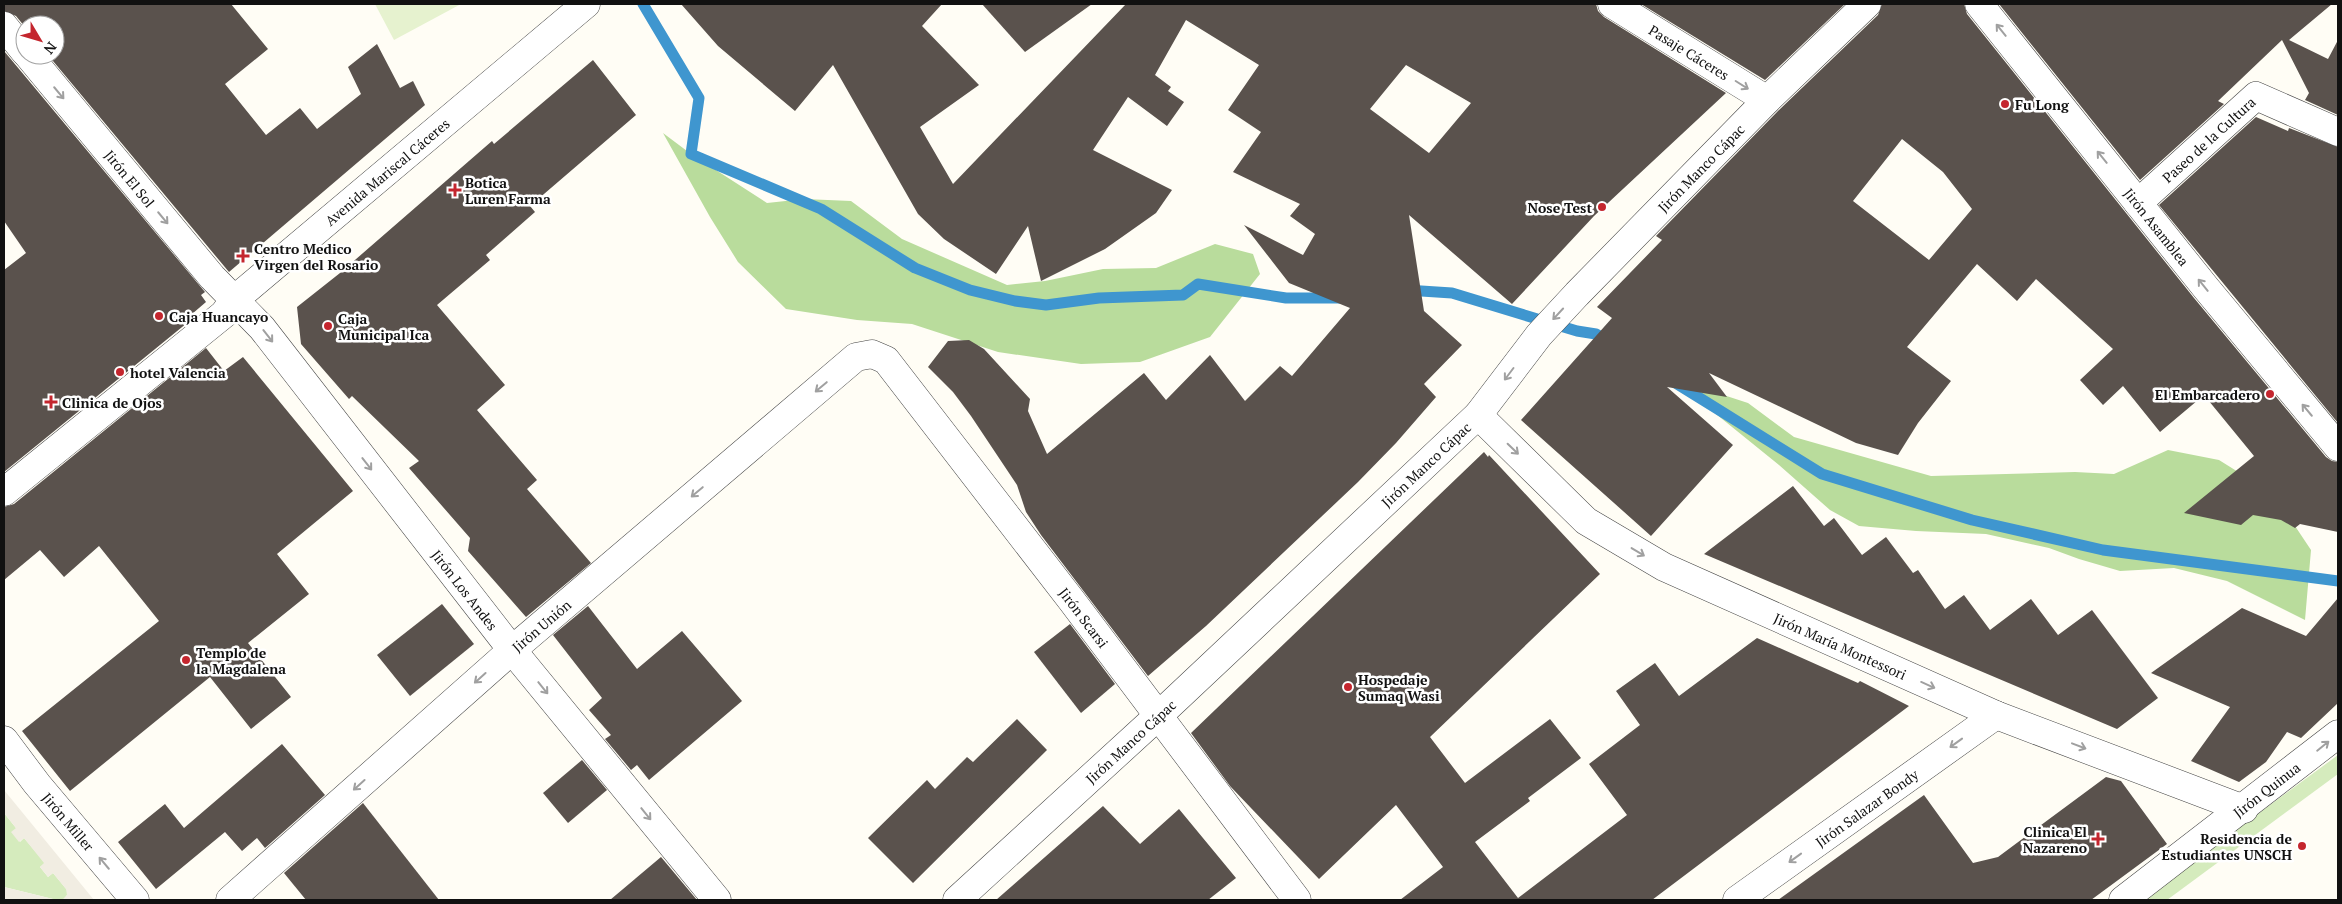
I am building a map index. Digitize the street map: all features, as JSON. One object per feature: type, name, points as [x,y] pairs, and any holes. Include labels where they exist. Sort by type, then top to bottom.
[{"type":"street","name":"Avenida Mariscal Cáceres","points":[[4,492],[224,314],[234,300],[586,4]]},
{"type":"street","name":"Pasaje Cáceres","points":[[1612,4],[1767,100]]},
{"type":"street","name":"Jirón Manco Cápac","points":[[957,900],[1158,716],[1478,416],[1539,335],[1577,294],[1767,100],[1868,4]]},
{"type":"street","name":"Jirón Asamblea","points":[[1979,4],[2206,288],[2338,447]]},
{"type":"street","points":[[4,26],[15,40]]},
{"type":"street","name":"Jirón El Sol","points":[[36,65],[212,277],[234,300]]},
{"type":"street","name":"Paseo de la Cultura","points":[[2138,202],[2256,96],[2338,132]]},
{"type":"street","name":"Jirón Los Andes","points":[[234,300],[262,328],[512,650],[717,900]]},
{"type":"street","name":"Jirón Scarsi","points":[[858,356],[872,354],[886,360],[1072,601],[1297,900]]},
{"type":"street","name":"Jirón Unión","points":[[230,900],[512,650],[858,356]]},
{"type":"street","name":"Jirón María Montessori","points":[[1478,416],[1586,521],[1664,567],[1996,715],[2244,809]]},
{"type":"street","name":"Jirón Salazar Bondy","points":[[1736,900],[1996,715]]},
{"type":"street","name":"Jirón Quinua","points":[[2123,900],[2244,809],[2338,734]]},
{"type":"street","name":"Jirón Miller","points":[[4,740],[37,784],[135,900]]},
{"type":"green space","points":[[375,4],[461,4],[394,40]]},
{"type":"green space","points":[[663,133],[691,154],[767,203],[804,199],[851,201],[902,239],[1007,285],[1045,281],[1103,269],[1156,268],[1215,244],[1253,254],[1260,274],[1210,337],[1140,362],[1081,364],[998,352],[912,324],[857,320],[786,309],[738,262],[710,217]]},
{"type":"green space","points":[[1702,388],[1748,403],[1794,437],[1931,476],[2075,472],[2114,474],[2168,450],[2219,460],[2267,490],[2289,517],[2311,550],[2305,620],[2227,581],[2174,568],[2120,571],[2049,548],[1986,534],[1859,526],[1830,510],[1779,465],[1690,393]]},
{"type":"green space","points":[[2338,755],[2338,774],[2167,900],[2141,900]]},
{"type":"green space","points":[[4,813],[16,828],[20,842],[24,838],[45,863],[40,867],[48,877],[53,873],[67,890],[67,895],[64,899],[57,900],[4,887]]},
{"type":"shaded area","points":[[4,790],[94,900],[62,900],[67,895],[66,889],[53,873],[48,877],[40,867],[44,863],[24,838],[19,842],[11,832],[16,828],[4,813]]},
{"type":"shaded area","points":[[4,887],[57,900],[4,900]]},
{"type":"building","points":[[4,4],[231,4],[268,49],[225,84],[266,135],[300,108],[317,129],[361,94],[348,67],[377,44],[400,88],[413,81],[425,105],[229,272],[56,65],[65,65],[65,15],[15,16],[4,11]]},
{"type":"building","points":[[681,4],[942,4],[922,26],[979,85],[920,127],[953,184],[1126,4],[1596,4],[1598,11],[1604,17],[1726,93],[1594,216],[1512,304],[1409,215],[1424,311],[1462,345],[1424,384],[1436,397],[1396,443],[1358,482],[1206,626],[1148,676],[1041,535],[1026,512],[1017,485],[971,416],[953,392],[928,367],[948,341],[969,340],[984,349],[1030,399],[1028,411],[1047,454],[1144,373],[1166,400],[1210,355],[1245,401],[1280,366],[1292,376],[1350,308],[1289,283],[1244,225],[1303,255],[1315,234],[1290,216],[1300,204],[1233,172],[1261,132],[1228,110],[1259,65],[1186,20],[1155,75],[1171,87],[1168,91],[1184,102],[1167,126],[1128,97],[1093,150],[1172,190],[1156,213],[1105,249],[1041,281],[1028,226],[996,274],[944,239],[918,214],[833,65],[795,111],[718,46]],"holes":[[[1406,65],[1471,103],[1429,153],[1370,109]]]},
{"type":"building","points":[[982,4],[1092,4],[1025,52]]},
{"type":"building","points":[[1641,4],[1845,4],[1765,80]]},
{"type":"building","points":[[1882,4],[1964,4],[1967,14],[2194,298],[2326,457],[2338,462],[2338,532],[2300,524],[2295,528],[2281,520],[2253,515],[2241,525],[2184,513],[2254,456],[2204,395],[2160,432],[2123,386],[2103,405],[2080,380],[2113,349],[2036,279],[2017,301],[1977,264],[1907,347],[1951,381],[1918,423],[1898,455],[1856,443],[1709,373],[1727,397],[1667,387],[1733,445],[1651,536],[1521,420],[1612,318],[1597,307],[1662,240],[1656,236],[1778,111],[1878,15]],"holes":[[[1902,139],[1943,172],[1972,209],[1929,260],[1853,201]]]},
{"type":"building","points":[[1999,4],[2332,4],[2289,40],[2328,59],[2338,40],[2338,115],[2305,100],[2309,93],[2282,40],[2218,101],[2224,104],[2140,180]]},
{"type":"building","points":[[4,51],[205,292],[201,295],[206,302],[185,320],[187,323],[4,472],[4,270],[26,253],[4,221]]},
{"type":"building","points":[[593,60],[636,115],[530,206],[535,212],[486,255],[490,260],[437,305],[505,385],[477,410],[537,480],[527,489],[591,563],[526,617],[468,551],[470,538],[409,468],[419,461],[352,396],[349,399],[301,344],[297,307],[340,273],[492,141],[494,144]]},
{"type":"building","points":[[2256,117],[2288,131],[2289,128],[2338,147],[2338,423],[2159,205]]},
{"type":"building","points":[[206,348],[224,371],[243,357],[353,491],[277,554],[309,594],[248,643],[291,697],[251,729],[210,677],[70,791],[22,731],[159,621],[99,546],[64,577],[40,550],[4,580],[4,507],[14,504]]},
{"type":"building","points":[[1484,452],[1488,457],[1489,455],[1600,574],[1430,737],[1465,783],[1550,719],[1581,758],[1528,798],[1530,801],[1475,842],[1518,898],[1627,815],[1589,764],[1640,725],[1616,691],[1655,663],[1679,696],[1757,638],[1858,683],[1860,681],[1909,706],[1652,900],[1400,900],[1443,867],[1396,805],[1319,879],[1230,786],[1191,733]]},
{"type":"building","points":[[1793,486],[1824,526],[1834,518],[1862,555],[1886,537],[1913,573],[1918,570],[1945,609],[1964,595],[1990,630],[2031,599],[2058,635],[2092,610],[2158,698],[2117,729],[1704,554]]},
{"type":"building","points":[[2338,598],[2338,703],[2301,738],[2287,732],[2266,762],[2239,782],[2191,761],[2230,707],[2151,673],[2242,608],[2306,636]]},
{"type":"building","points":[[442,604],[474,644],[410,696],[377,655]]},
{"type":"building","points":[[588,606],[637,669],[682,631],[742,701],[649,780],[637,765],[631,770],[605,739],[611,735],[589,710],[602,698],[553,635]]},
{"type":"building","points":[[1070,624],[1115,684],[1081,713],[1034,652]]},
{"type":"building","points":[[1017,719],[1047,750],[913,883],[868,838],[927,780],[935,789],[967,757],[973,762]]},
{"type":"building","points":[[282,744],[325,795],[265,848],[257,838],[242,851],[225,832],[156,889],[118,842],[165,804],[184,828]]},
{"type":"building","points":[[582,760],[607,790],[568,823],[543,793]]},
{"type":"building","points":[[2106,777],[2121,781],[2167,844],[2091,900],[1778,900],[1924,795],[1973,863],[1998,857]]},
{"type":"building","points":[[363,803],[439,900],[306,900],[284,873]]},
{"type":"building","points":[[1103,806],[1140,844],[1179,809],[1236,878],[1208,900],[996,900]]},
{"type":"building","points":[[661,857],[697,900],[610,900]]},
{"type":"waterway","points":[[643,4],[699,98],[691,154],[821,209],[915,268],[970,290],[1015,301],[1046,305],[1099,298],[1183,295],[1198,284],[1286,298],[1341,298]]},
{"type":"waterway","points":[[1406,290],[1452,293],[1577,331],[1596,334],[1609,342]]},
{"type":"waterway","points":[[1674,382],[1822,474],[1972,520],[2103,550],[2338,581]]},
{"type":"place","name":"Fu Long","points":[[2005,104]]},
{"type":"place","name":"Botica Luren Farma","points":[[455,190]]},
{"type":"place","name":"Nose Test","points":[[1602,207]]},
{"type":"place","name":"Centro Medico Virgen del Rosario","points":[[243,256]]},
{"type":"place","name":"Caja Huancayo","points":[[159,316]]},
{"type":"place","name":"Caja Municipal Ica","points":[[328,326]]},
{"type":"place","name":"hotel Valencia","points":[[120,372]]},
{"type":"place","name":"El Embarcadero","points":[[2270,394]]},
{"type":"place","name":"Clinica de Ojos","points":[[51,402]]},
{"type":"place","name":"Templo de la Magdalena","points":[[186,660]]},
{"type":"place","name":"Hospedaje Sumaq Wasi","points":[[1348,687]]},
{"type":"place","name":"Clinica El Nazareno","points":[[2098,839]]},
{"type":"place","name":"Residencia de Estudiantes UNSCH","points":[[2302,846]]}]
